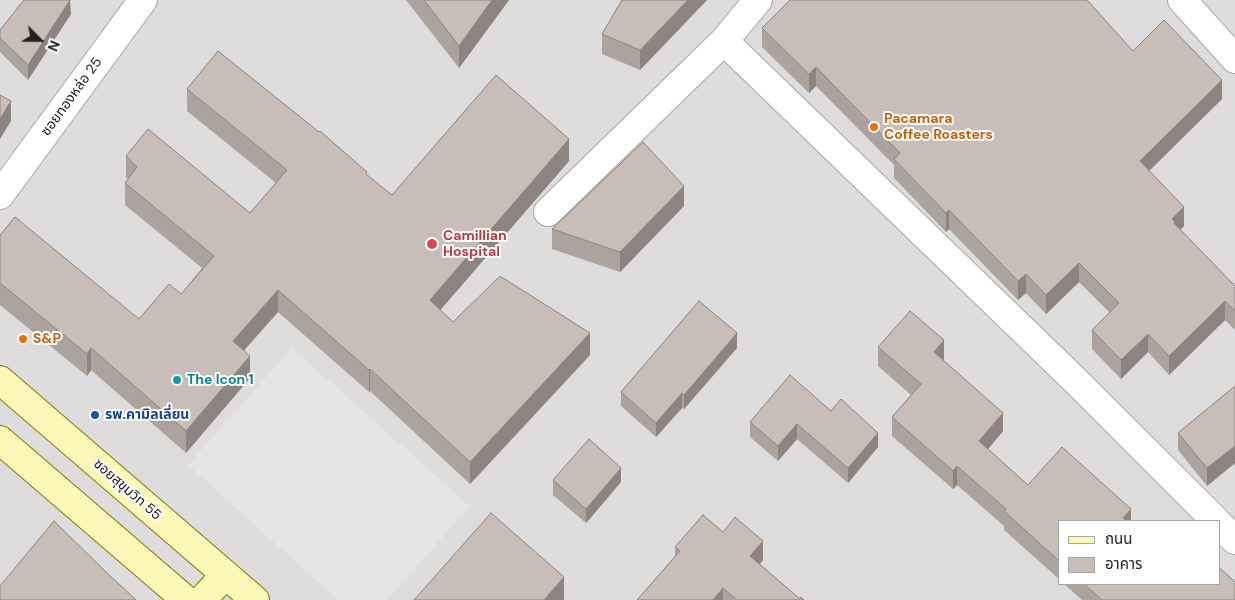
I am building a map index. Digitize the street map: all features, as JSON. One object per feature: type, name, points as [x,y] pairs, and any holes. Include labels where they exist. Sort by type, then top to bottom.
[{"type":"main road","name":"ซอยสุขุมวิท 55","points":[[0,380],[255,600]]},
{"type":"main road","points":[[0,440],[186,600]]},
{"type":"main road","points":[[202,600],[225,575]]},
{"type":"street","name":"ซอยทองหล่อ 25","points":[[0,195],[143,0]]},
{"type":"street","points":[[548,212],[724,41],[758,0]]},
{"type":"street","points":[[1182,0],[1235,59]]},
{"type":"street","points":[[724,41],[1079,384],[1216,520]]},
{"type":"street","points":[[1220,524],[1235,540]]},
{"type":"shaded area","points":[[0,0],[1235,0],[1235,600],[0,600]]},
{"type":"shaded area","points":[[292,348],[470,506],[387,600],[338,600],[188,465]]},
{"type":"building","points":[[24,0],[70,0],[28,65],[0,38],[0,30]]},
{"type":"building","points":[[424,0],[492,0],[459,46]]},
{"type":"building","points":[[622,0],[688,0],[640,50],[602,34]]},
{"type":"building","points":[[790,0],[1087,0],[1133,51],[1164,20],[1222,80],[1140,161],[1184,207],[1172,219],[1174,223],[1235,286],[1235,311],[1225,301],[1169,356],[1148,334],[1121,360],[1092,330],[1119,303],[1079,263],[1046,295],[1026,274],[1018,281],[949,210],[946,213],[894,159],[900,153],[816,67],[809,74],[762,28]]},
{"type":"building","points":[[218,51],[320,131],[367,172],[366,174],[392,195],[496,75],[569,139],[430,300],[453,322],[500,276],[590,333],[470,462],[370,369],[278,290],[233,341],[250,356],[186,431],[91,348],[87,354],[0,283],[0,235],[15,217],[139,319],[169,284],[181,294],[214,256],[125,183],[137,167],[126,156],[148,129],[250,213],[287,170],[187,89]]},
{"type":"building","points":[[0,95],[11,101],[0,119]]},
{"type":"building","points":[[643,142],[684,186],[620,252],[552,229]]},
{"type":"building","points":[[699,301],[737,333],[684,395],[682,393],[656,423],[621,392]]},
{"type":"building","points":[[910,311],[944,340],[934,352],[1003,413],[979,441],[1028,485],[1062,447],[1131,509],[1123,518],[1126,520],[1058,520],[1058,560],[1004,511],[1006,509],[957,466],[953,471],[892,417],[921,384],[878,347]]},
{"type":"building","points":[[790,375],[831,411],[841,399],[878,433],[848,468],[797,424],[778,446],[750,422]]},
{"type":"building","points":[[1235,386],[1235,446],[1207,468],[1178,433]]},
{"type":"building","points":[[589,439],[621,468],[586,509],[553,480]]},
{"type":"building","points":[[491,513],[564,577],[544,600],[414,600]]},
{"type":"building","points":[[703,515],[723,532],[735,517],[763,541],[750,556],[800,599],[801,597],[804,600],[737,600],[723,588],[713,600],[637,600],[680,551],[675,547]]},
{"type":"building","points":[[54,521],[136,600],[0,600],[0,586]]},
{"type":"building","points":[[1220,568],[1235,582],[1235,600],[1102,600],[1085,585],[1220,585]]},
{"type":"place","name":"Pacamara Coffee Roasters","points":[[874,127]]},
{"type":"place","name":"Camillian Hospital","points":[[432,244]]},
{"type":"place","name":"S&P","points":[[23,339]]},
{"type":"place","name":"The Icon 1","points":[[177,380]]},
{"type":"place","name":"รพ.คามิลเลี่ยน","points":[[95,415]]}]
